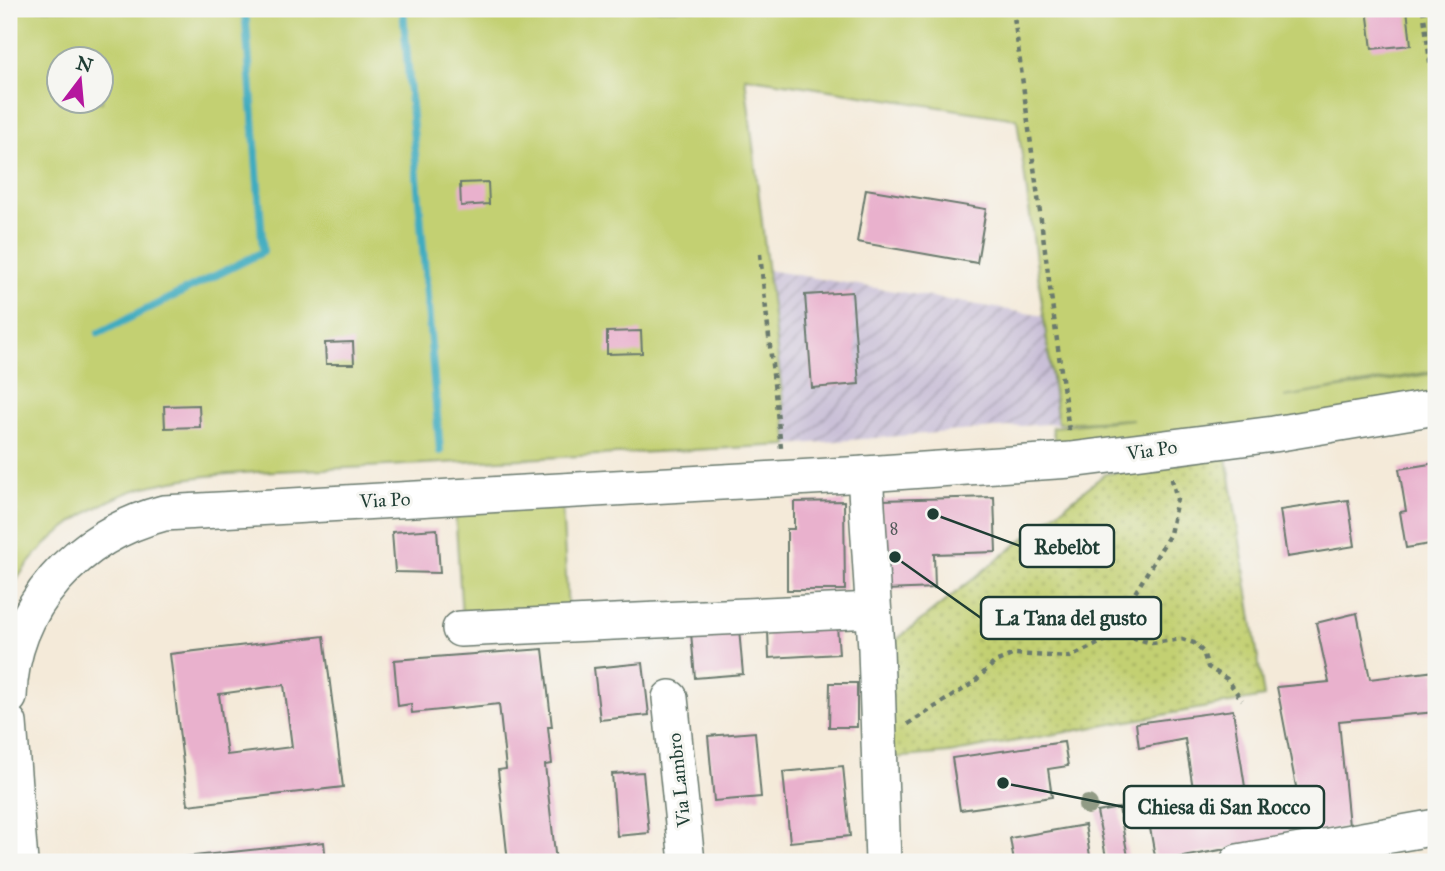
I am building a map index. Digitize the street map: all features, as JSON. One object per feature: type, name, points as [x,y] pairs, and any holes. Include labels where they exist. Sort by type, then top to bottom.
[{"type":"street","name":"Via Po","points":[[9,697],[12,662],[19,640],[36,603],[55,577],[98,541],[151,516],[174,511],[785,479],[1071,460],[1274,434],[1436,407]]},
{"type":"street","points":[[865,474],[876,649],[883,862]]},
{"type":"street","points":[[460,629],[873,610]]},
{"type":"street","name":"Via Lambro","points":[[670,698],[687,862]]},
{"type":"street","points":[[9,723],[20,862]]},
{"type":"street","points":[[1238,862],[1355,839],[1436,827]]},
{"type":"path","points":[[1013,9],[1071,460]]},
{"type":"path","points":[[1423,9],[1436,107]]},
{"type":"path","points":[[760,254],[785,479]]},
{"type":"path","points":[[879,754],[901,728],[973,683],[995,662],[1014,654],[1070,657],[1104,641],[1113,632],[1126,615],[1135,593],[1170,534],[1177,499],[1168,465]]},
{"type":"path","points":[[1113,632],[1152,643],[1182,639],[1194,643],[1203,652],[1208,667],[1227,679],[1242,700]]},
{"type":"shaded area","points":[[767,270],[1044,316],[1058,423],[788,445]]},
{"type":"green space","points":[[9,9],[1436,9],[1436,371],[1284,397],[1436,373],[1436,408],[1059,462],[1052,427],[1133,419],[1058,423],[1017,119],[745,77],[788,445],[266,471],[177,480],[127,493],[92,510],[44,546],[9,594]]},
{"type":"green space","points":[[1227,457],[1264,697],[949,753],[882,759],[880,653],[1105,474]]},
{"type":"green space","points":[[562,504],[568,611],[462,617],[455,510]]},
{"type":"building","points":[[1367,9],[1407,9],[1411,45],[1372,49]]},
{"type":"building","points":[[488,182],[489,204],[461,206],[460,183]]},
{"type":"building","points":[[866,189],[986,209],[977,263],[857,242]]},
{"type":"building","points":[[852,292],[859,384],[812,388],[805,295]]},
{"type":"building","points":[[641,331],[642,353],[607,354],[607,332]]},
{"type":"building","points":[[353,342],[354,364],[326,364],[325,343]]},
{"type":"building","points":[[199,405],[200,427],[165,428],[164,406]]},
{"type":"building","points":[[1436,463],[1436,543],[1406,548],[1400,512],[1406,511],[1399,469]]},
{"type":"building","points":[[994,497],[996,552],[934,554],[935,588],[885,590],[881,500]]},
{"type":"building","points":[[1348,500],[1355,546],[1287,557],[1280,510]]},
{"type":"building","points":[[844,501],[845,590],[787,590],[787,529],[794,529],[794,502]]},
{"type":"building","points":[[437,529],[440,573],[395,572],[392,532]]},
{"type":"building","points":[[1357,613],[1370,679],[1436,671],[1436,712],[1339,721],[1349,826],[1156,862],[1150,828],[1198,819],[1185,739],[1139,748],[1136,723],[1233,710],[1248,806],[1298,797],[1277,687],[1329,682],[1316,623]]},
{"type":"building","points":[[837,626],[839,654],[769,658],[768,630]]},
{"type":"building","points":[[739,629],[743,674],[695,678],[691,633]]},
{"type":"building","points":[[324,636],[343,787],[188,805],[170,654]],"holes":[[[284,685],[292,747],[227,755],[219,694]]]},
{"type":"building","points":[[543,649],[552,727],[548,727],[552,764],[545,765],[556,862],[508,862],[498,770],[506,769],[499,704],[412,713],[411,704],[398,706],[394,660]]},
{"type":"building","points":[[643,663],[649,715],[600,720],[594,668]]},
{"type":"building","points":[[830,683],[857,683],[857,727],[829,727]]},
{"type":"building","points":[[755,732],[761,797],[714,801],[708,736]]},
{"type":"building","points":[[1064,742],[1068,766],[1048,769],[1052,797],[960,810],[952,758]]},
{"type":"building","points":[[843,766],[850,836],[790,842],[783,772]]},
{"type":"building","points":[[643,772],[649,833],[617,836],[612,774]]},
{"type":"building","points":[[1119,808],[1129,862],[1107,862],[1097,812]]},
{"type":"building","points":[[1085,825],[1091,862],[1014,862],[1010,838]]},
{"type":"building","points":[[324,842],[326,862],[167,862],[167,859]]},
{"type":"waterway","points":[[99,333],[263,252],[245,9]]},
{"type":"waterway","points":[[403,9],[440,451]]},
{"type":"place","name":"Rebelòt","points":[[933,514]]},
{"type":"place","name":"La Tana del gusto","points":[[895,557]]},
{"type":"place","name":"Chiesa di San Rocco","points":[[1003,783]]}]
